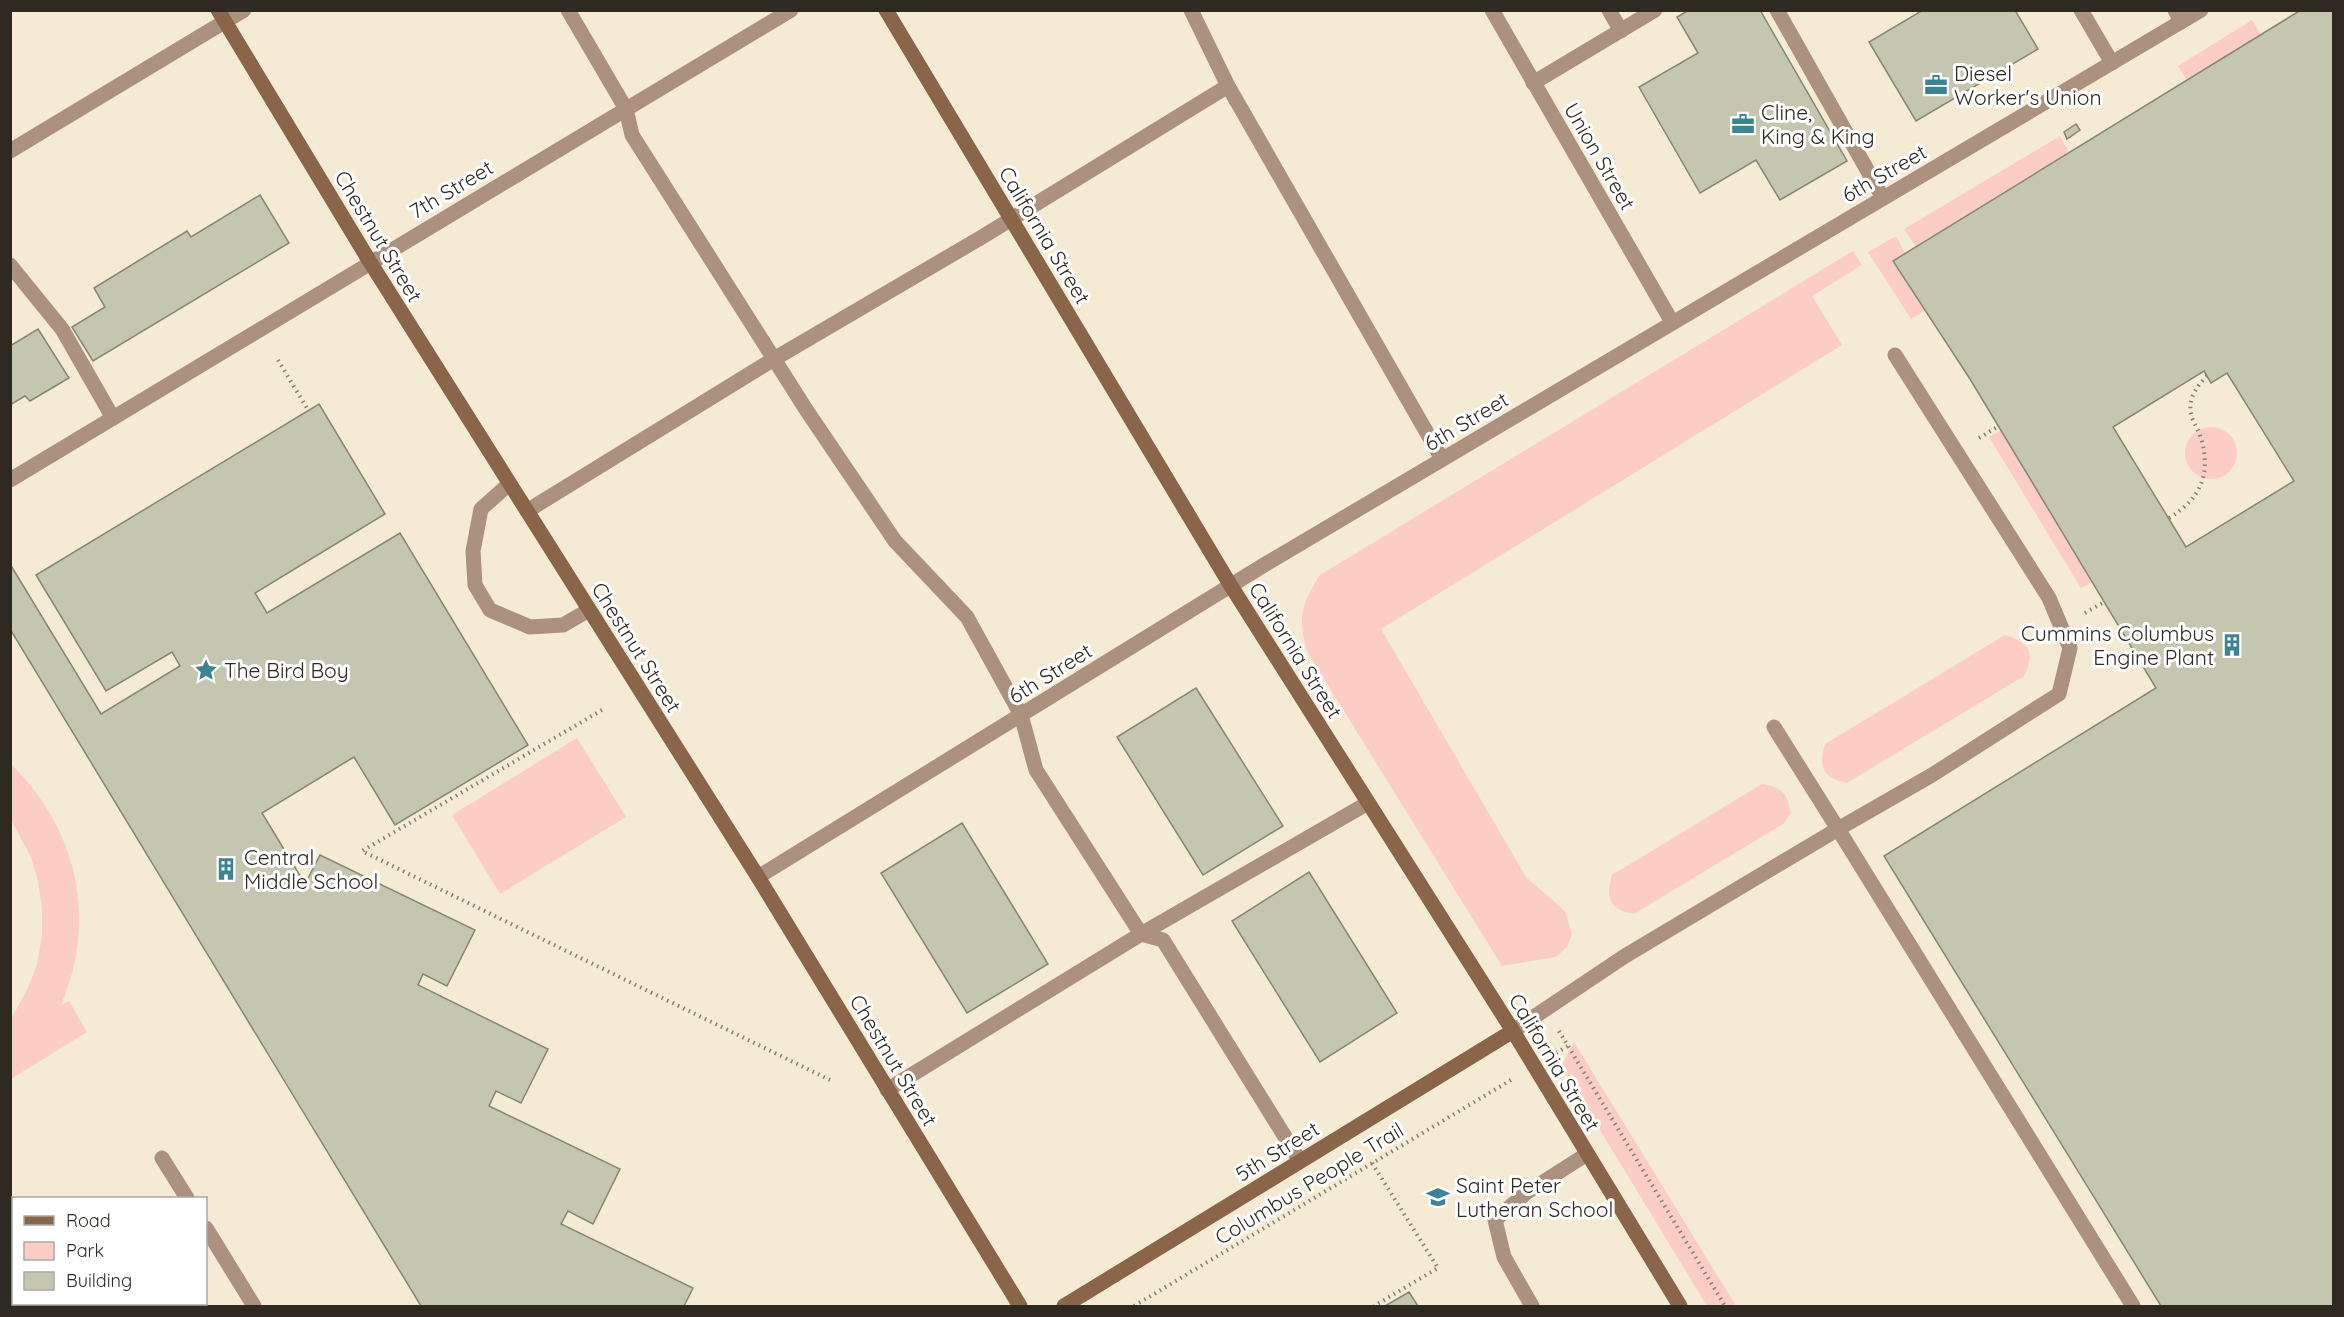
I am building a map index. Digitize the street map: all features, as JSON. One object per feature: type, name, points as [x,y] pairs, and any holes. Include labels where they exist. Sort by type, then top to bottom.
[{"type":"street","points":[[10,151],[222,16],[244,10]]},
{"type":"street","points":[[568,10],[626,109],[632,135],[774,359],[895,542],[967,617],[1021,715],[1036,771],[1141,934],[1163,940],[1300,1161]]},
{"type":"street","name":"7th Street","points":[[10,480],[790,10]]},
{"type":"street","name":"California Street","points":[[886,10],[1231,586],[1513,1031],[1680,1306]]},
{"type":"street","points":[[1191,10],[1228,86],[1442,459]]},
{"type":"street","name":"Union Street","points":[[1492,10],[1672,322]]},
{"type":"street","points":[[1609,10],[1620,31]]},
{"type":"street","points":[[1533,83],[1655,10]]},
{"type":"street","points":[[1777,10],[1883,198]]},
{"type":"street","points":[[2081,10],[2112,63]]},
{"type":"street","name":"6th Street","points":[[758,877],[1442,459],[2112,63],[2178,16],[2201,10]]},
{"type":"street","name":"Chestnut Street","points":[[222,16],[370,262],[758,877],[1020,1306]]},
{"type":"street","points":[[527,511],[774,359],[1011,220],[1228,86]]},
{"type":"street","points":[[10,265],[62,329],[113,418]]},
{"type":"street","points":[[1513,1031],[1624,956],[1932,775],[2059,694],[2070,648],[2049,598],[1895,355]]},
{"type":"street","points":[[509,484],[481,509],[473,551],[476,585],[490,610],[530,627],[563,625],[589,610]]},
{"type":"street","points":[[1774,727],[2133,1306]]},
{"type":"street","points":[[887,1090],[1141,934],[1368,803]]},
{"type":"street","name":"5th Street","points":[[1064,1306],[1513,1031]]},
{"type":"street","points":[[1532,1306],[1504,1257],[1495,1220],[1526,1193],[1587,1154]]},
{"type":"street","points":[[162,1158],[186,1197]]},
{"type":"street","points":[[207,1230],[254,1306]]},
{"type":"path","points":[[278,360],[308,410]]},
{"type":"path","points":[[2169,519],[2179,512],[2201,488],[2204,451],[2190,414],[2191,399],[2198,385],[2207,376]]},
{"type":"path","points":[[1978,438],[1999,426]]},
{"type":"path","points":[[2085,613],[2104,602]]},
{"type":"path","points":[[602,711],[362,850],[830,1080]]},
{"type":"path","points":[[1559,1030],[1725,1306]]},
{"type":"path","name":"Columbus People Trail","points":[[1134,1306],[1501,1086]]},
{"type":"path","points":[[1372,1163],[1438,1268],[1374,1306]]},
{"type":"green space","points":[[2252,20],[2261,35],[2187,80],[2178,66]]},
{"type":"green space","points":[[2060,136],[2069,152],[1916,247],[1904,229]]},
{"type":"green space","points":[[1896,236],[1905,253],[1893,261],[1926,310],[1911,319],[1868,252]]},
{"type":"green space","points":[[1853,251],[1862,265],[1812,296],[1842,345],[1381,629],[1526,877],[1565,911],[1572,934],[1567,947],[1556,957],[1502,966],[1308,653],[1302,621],[1305,603],[1320,575]]},
{"type":"green space","points":[[2206,427],[2216,427],[2230,434],[2237,453],[2230,472],[2216,479],[2206,479],[2196,475],[2189,468],[2185,458],[2185,448],[2189,438],[2196,431]]},
{"type":"green space","points":[[2001,430],[2092,582],[2081,588],[1989,437]]},
{"type":"green space","points":[[2005,635],[2020,641],[2028,649],[2030,655],[2024,676],[1847,783],[1832,778],[1824,770],[1822,759],[1825,744]]},
{"type":"green space","points":[[577,738],[626,817],[500,894],[452,815]]},
{"type":"green space","points":[[11,764],[34,789],[52,817],[66,846],[75,876],[79,908],[78,940],[72,972],[61,1005],[69,1001],[87,1032],[11,1079],[11,1019],[28,988],[37,964],[42,936],[42,910],[38,881],[31,857],[11,820]]},
{"type":"green space","points":[[1762,784],[1779,789],[1788,800],[1791,813],[1783,824],[1634,914],[1619,909],[1611,902],[1609,890],[1612,875]]},
{"type":"green space","points":[[1574,1042],[1736,1306],[1707,1306],[1561,1066]]},
{"type":"building","name":"Cline, King & King","points":[[1689,10],[1760,10],[1847,161],[1780,200],[1756,160],[1700,193],[1639,87],[1698,53],[1677,17]]},
{"type":"building","name":"Diesel Worker's Union","points":[[1923,10],[2015,10],[2038,49],[1916,121],[1869,42]]},
{"type":"building","name":"Cummins Columbus Engine Plant","points":[[2301,10],[2334,10],[2334,1306],[2161,1306],[1884,856],[2156,688],[1970,379],[1893,261]],"holes":[[[2204,371],[2211,383],[2227,373],[2294,481],[2186,547],[2113,427]]]},
{"type":"building","points":[[2076,124],[2080,130],[2067,139],[2064,132]]},
{"type":"building","points":[[260,195],[289,243],[93,361],[72,327],[105,307],[94,288],[187,231],[191,237]]},
{"type":"building","points":[[38,329],[69,378],[30,401],[25,396],[10,405],[10,346]]},
{"type":"building","name":"Central Middle School","points":[[319,404],[385,514],[255,593],[267,613],[400,533],[528,745],[395,825],[354,757],[262,813],[305,884],[320,855],[475,930],[447,986],[423,974],[418,985],[548,1049],[521,1103],[496,1091],[489,1106],[620,1169],[593,1224],[568,1211],[561,1224],[693,1288],[684,1306],[421,1306],[10,629],[10,564],[101,714],[180,666],[172,652],[106,691],[36,575]]},
{"type":"building","points":[[1196,688],[1283,826],[1203,875],[1117,737]]},
{"type":"building","points":[[962,823],[1048,964],[967,1013],[881,873]]},
{"type":"building","points":[[1309,872],[1397,1013],[1320,1062],[1232,921]]},
{"type":"building","points":[[1409,1292],[1418,1306],[1385,1306]]},
{"type":"place","name":"Diesel Worker's Union","points":[[1936,85]]},
{"type":"place","name":"Cline, King & King","points":[[1743,124]]},
{"type":"place","name":"Cummins Columbus Engine Plant","points":[[2232,645]]},
{"type":"place","name":"The Bird Boy","points":[[206,670]]},
{"type":"place","name":"Central Middle School","points":[[226,869]]},
{"type":"place","name":"Saint Peter Lutheran School","points":[[1438,1197]]}]
